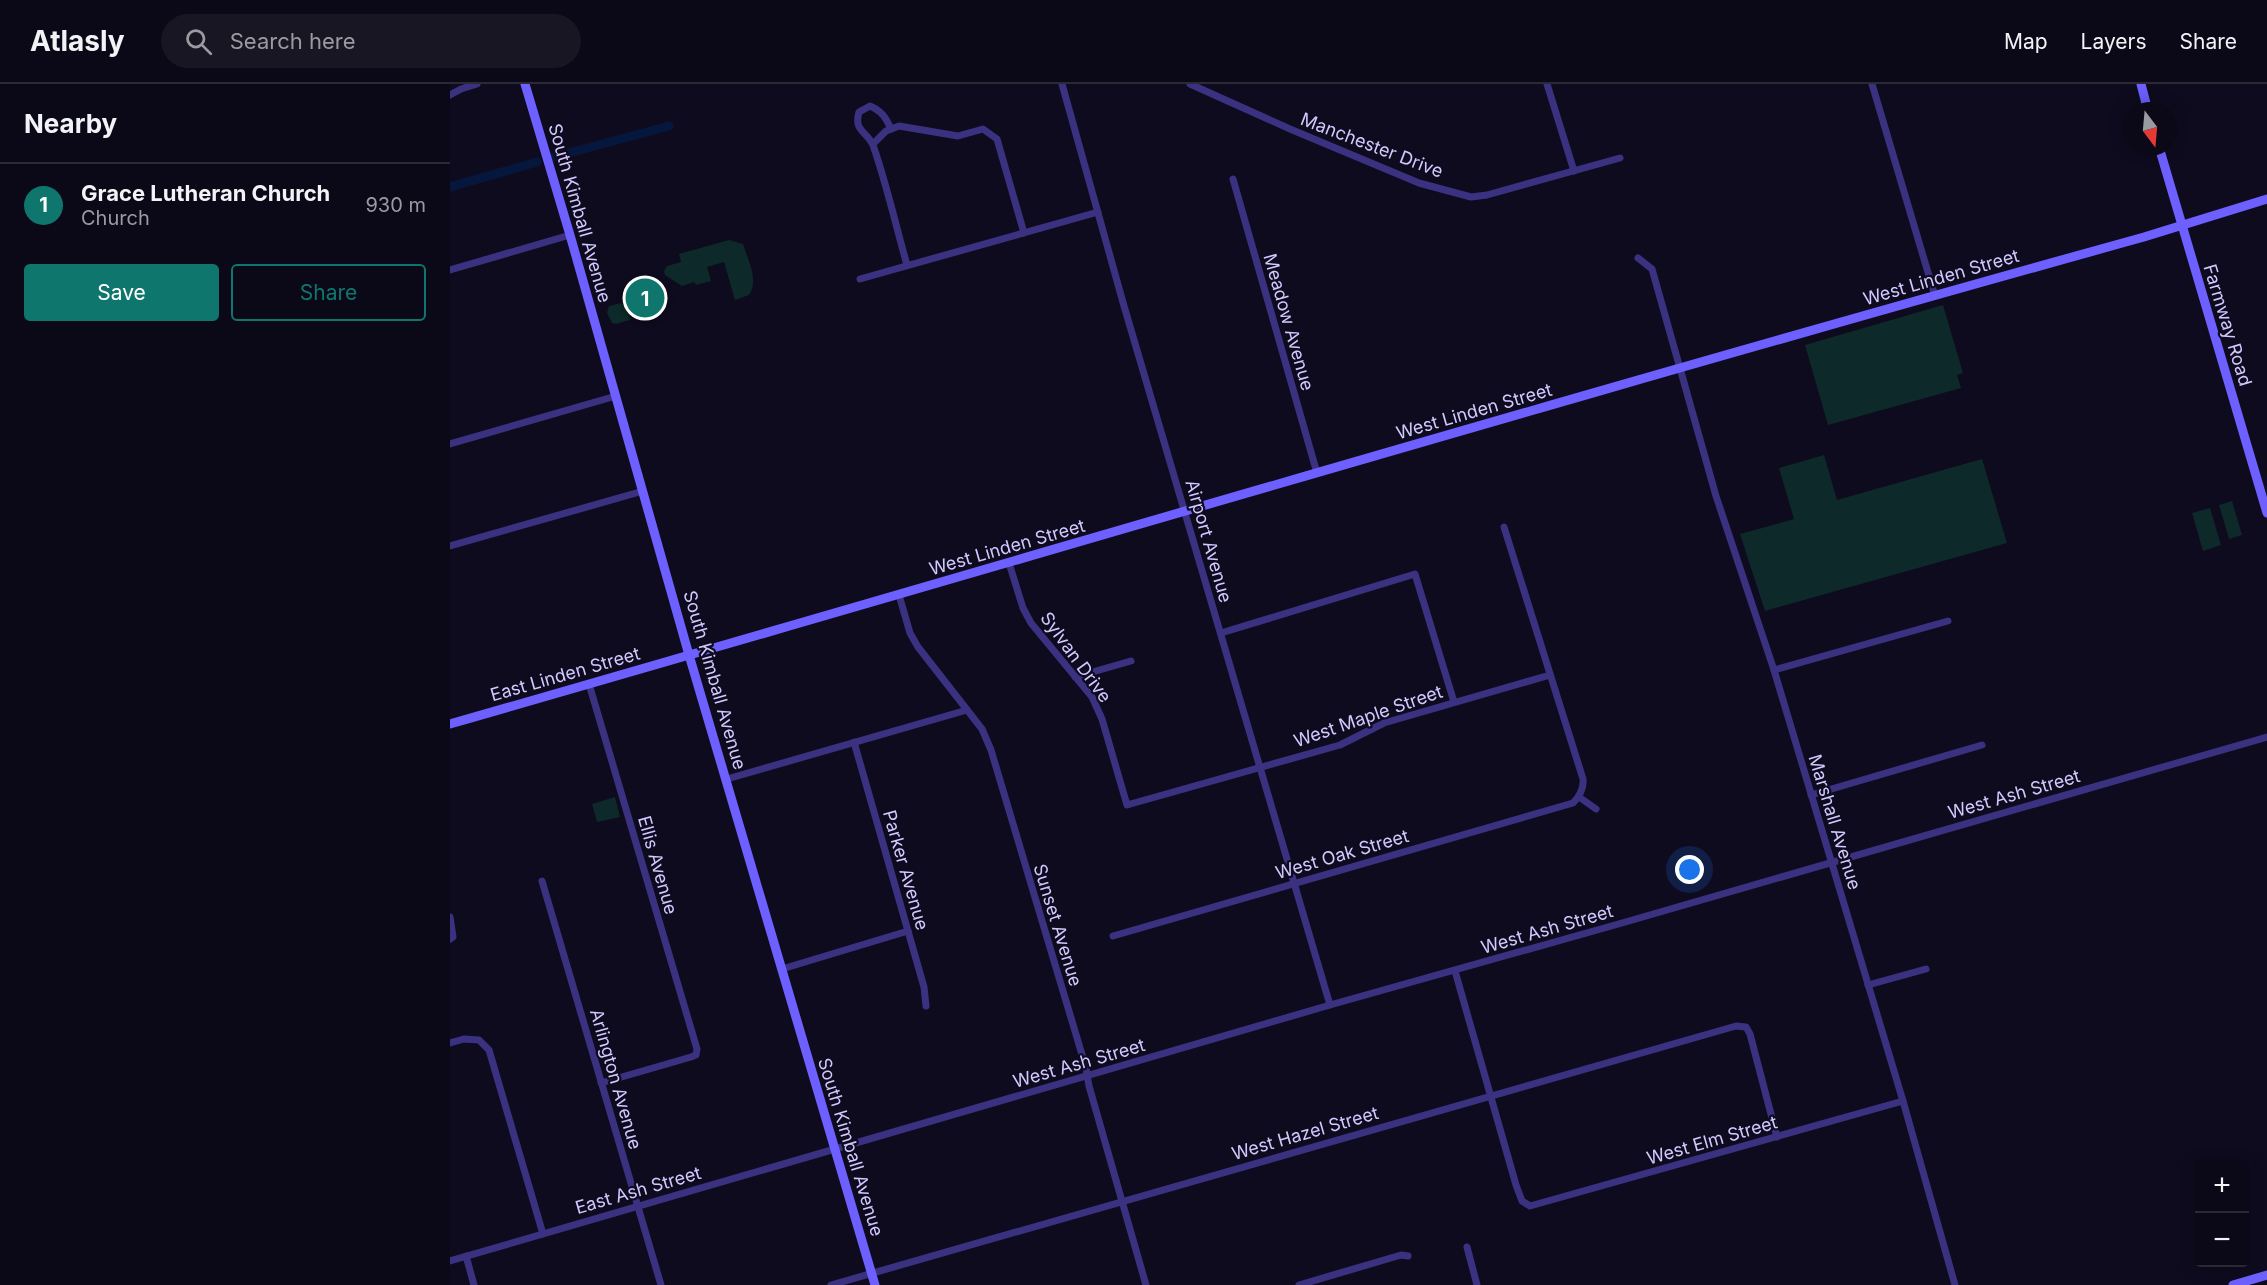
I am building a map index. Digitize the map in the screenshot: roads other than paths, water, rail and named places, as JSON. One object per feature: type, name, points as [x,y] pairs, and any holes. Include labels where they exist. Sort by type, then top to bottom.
[{"type":"street","points":[[450,96],[461,89],[477,84]]},
{"type":"street","name":"South Kimball Avenue","points":[[525,84],[689,655],[875,1285]]},
{"type":"street","name":"Airport Avenue","points":[[1062,84],[1330,1005]]},
{"type":"street","name":"Manchester Drive","points":[[1190,84],[1236,106],[1419,183],[1471,197],[1487,195],[1620,158]]},
{"type":"street","points":[[1547,84],[1574,171]]},
{"type":"street","points":[[1872,84],[1935,296]]},
{"type":"street","points":[[2141,84],[2146,102]]},
{"type":"street","points":[[891,129],[885,116],[877,109],[870,106],[859,112],[858,128],[873,144],[907,265]]},
{"type":"street","points":[[873,144],[886,131],[900,126],[958,136],[983,129],[997,139],[1024,233]]},
{"type":"street","name":"Farmway Road","points":[[2161,156],[2267,513]]},
{"type":"street","name":"Meadow Avenue","points":[[1233,178],[1317,473]]},
{"type":"street","name":"West Linden Street","points":[[689,655],[2181,226],[2267,199]]},
{"type":"street","points":[[860,279],[1098,212]]},
{"type":"street","points":[[450,270],[570,235]]},
{"type":"street","name":"Marshall Avenue","points":[[1638,258],[1652,269],[1716,496],[1774,670],[1903,1101],[1955,1285]]},
{"type":"street","points":[[450,444],[616,396]]},
{"type":"street","points":[[450,546],[643,491]]},
{"type":"street","points":[[1504,527],[1583,779],[1579,797],[1596,809]]},
{"type":"street","name":"Sylvan Drive","points":[[1009,563],[1023,608],[1031,623],[1092,697],[1102,719],[1127,805]]},
{"type":"street","points":[[1221,633],[1415,574],[1454,702]]},
{"type":"street","name":"Sunset Avenue","points":[[899,595],[910,633],[918,647],[981,729],[991,750],[1146,1285]]},
{"type":"street","points":[[1774,670],[1948,621]]},
{"type":"street","name":"East Linden Street","points":[[450,723],[689,655]]},
{"type":"street","points":[[1075,677],[1131,661]]},
{"type":"street","name":"West Maple Street","points":[[1127,805],[1340,745],[1384,723],[1550,675]]},
{"type":"street","name":"Ellis Avenue","points":[[590,684],[697,1049],[696,1055],[601,1083]]},
{"type":"street","points":[[727,779],[967,710]]},
{"type":"street","name":"West Ash Street","points":[[834,1149],[2267,737]]},
{"type":"street","name":"Parker Avenue","points":[[854,742],[924,987],[926,1006]]},
{"type":"street","points":[[1811,795],[1982,745]]},
{"type":"street","name":"West Oak Street","points":[[1113,936],[1574,803],[1579,797]]},
{"type":"street","name":"Arlington Avenue","points":[[542,881],[661,1285]]},
{"type":"street","points":[[450,917],[453,929],[453,937],[450,939]]},
{"type":"street","points":[[782,969],[908,931]]},
{"type":"street","points":[[1868,985],[1926,969]]},
{"type":"street","points":[[1455,971],[1491,1095]]},
{"type":"street","name":"West Hazel Street","points":[[831,1285],[1736,1026],[1746,1026],[1750,1034],[1777,1137]]},
{"type":"street","points":[[450,1043],[464,1039],[479,1040],[489,1050],[543,1234]]},
{"type":"street","name":"West Elm Street","points":[[1491,1095],[1516,1185],[1522,1201],[1530,1206],[1903,1101]]},
{"type":"street","name":"East Ash Street","points":[[450,1261],[834,1149]]},
{"type":"street","points":[[1467,1247],[1478,1285]]},
{"type":"street","points":[[1299,1285],[1401,1255],[1408,1256]]},
{"type":"street","points":[[466,1256],[474,1285]]},
{"type":"street","points":[[2233,1285],[2267,1275]]},
{"type":"waterway","points":[[554,157],[669,126]]},
{"type":"waterway","points":[[450,187],[537,162]]},
{"type":"place","name":"Grace Lutheran Church","points":[[645,298]]}]
